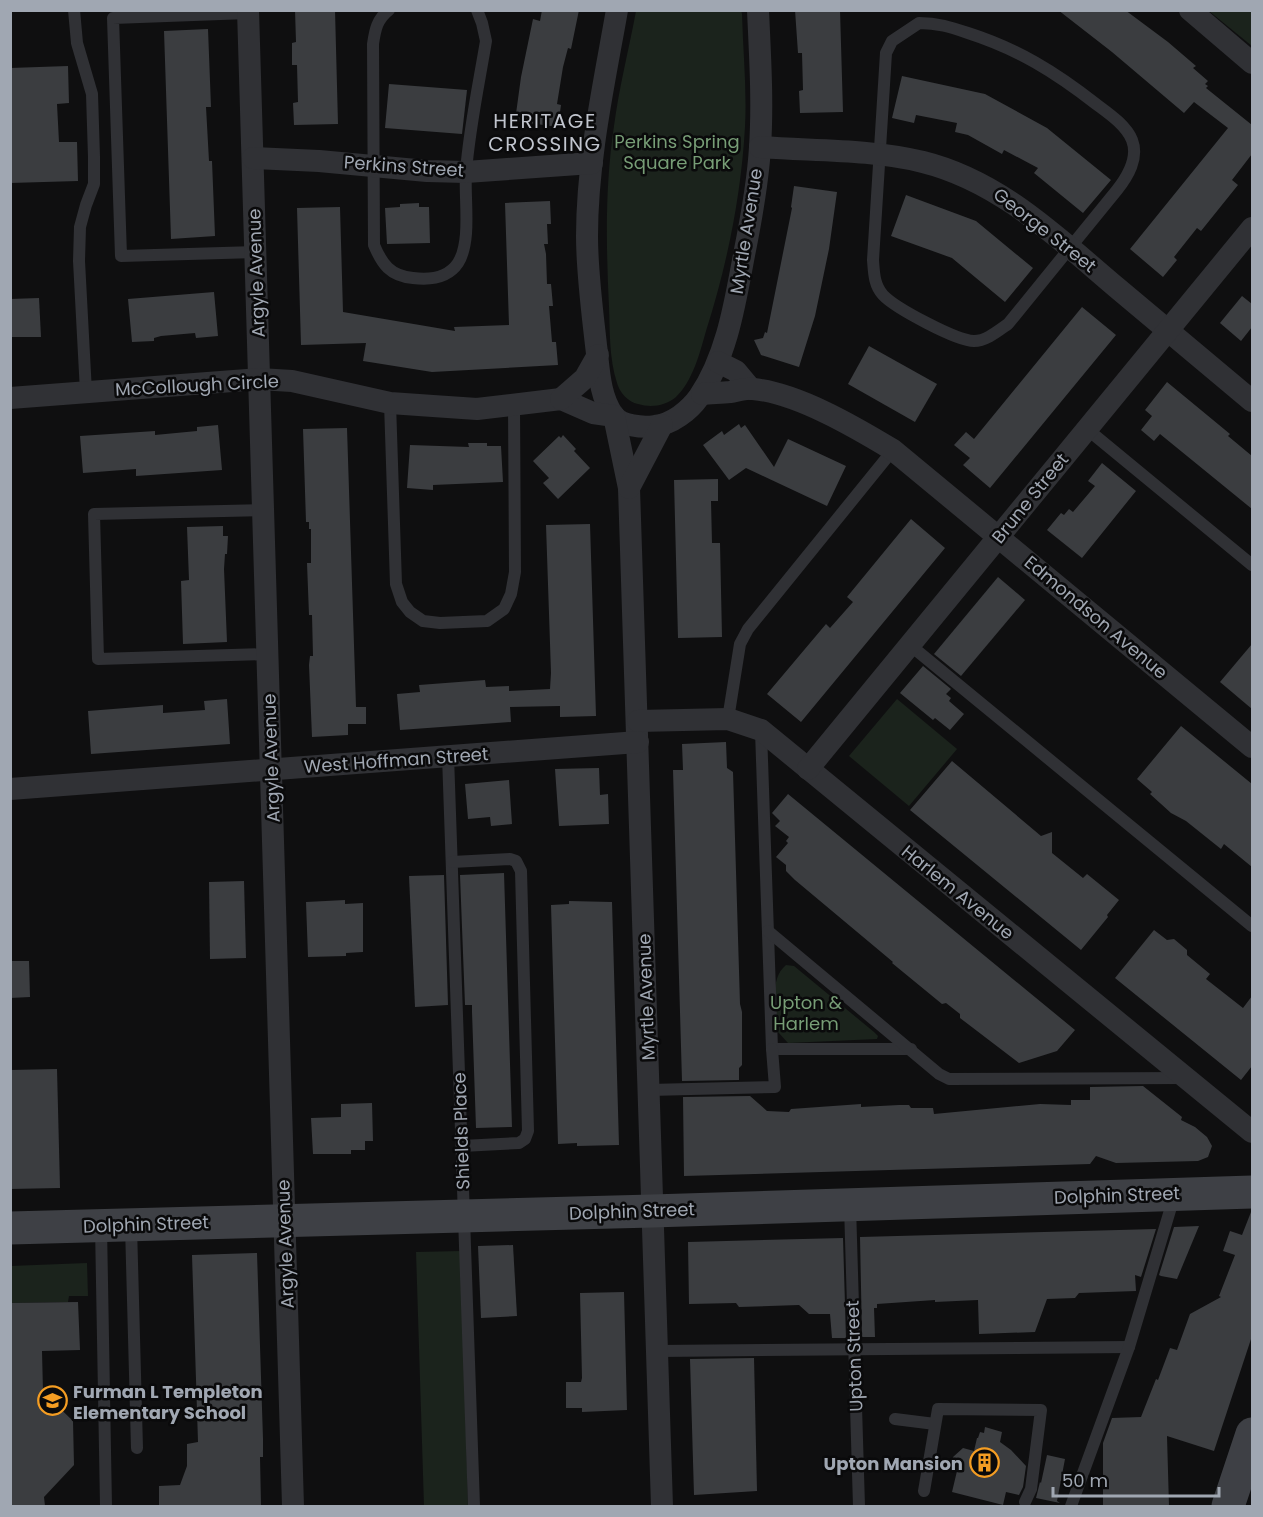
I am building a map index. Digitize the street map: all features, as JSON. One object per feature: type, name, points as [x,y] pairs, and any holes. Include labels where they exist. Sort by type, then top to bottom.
[{"type":"main road","name":"Dolphin Street","points":[[10,1228],[1252,1192]]},
{"type":"main road","points":[[1228,1506],[1252,1436]]},
{"type":"street","name":"Myrtle Avenue","points":[[617,10],[592,163],[587,235],[592,309],[603,392],[614,416],[629,488],[662,1506]]},
{"type":"street","name":"Myrtle Avenue","points":[[629,488],[662,425],[675,420],[688,410],[702,394],[718,362],[735,300],[749,226],[760,147],[758,10]]},
{"type":"street","points":[[1190,10],[1252,63]]},
{"type":"street","name":"Argyle Avenue","points":[[248,12],[293,1506]]},
{"type":"street","name":"George Street","points":[[760,147],[881,155],[923,162],[959,173],[988,187],[1069,247],[1252,401]]},
{"type":"street","name":"Perkins Street","points":[[253,158],[372,164],[428,171],[466,172],[592,163]]},
{"type":"street","name":"Brune Street","points":[[808,769],[1252,228]]},
{"type":"street","points":[[598,354],[585,378],[561,399],[592,413],[614,416],[629,424],[644,427],[662,425]]},
{"type":"street","points":[[718,362],[736,371],[751,389]]},
{"type":"street","name":"McCollough Circle","points":[[10,398],[259,379],[292,381],[390,403],[477,409],[561,399]]},
{"type":"street","points":[[702,394],[751,389]]},
{"type":"street","name":"Edmondson Avenue","points":[[751,389],[780,395],[824,412],[893,450],[1252,747]]},
{"type":"street","name":"Harlem Avenue","points":[[638,731],[728,719],[761,730],[1252,1132]]},
{"type":"street","name":"West Hoffman Street","points":[[10,789],[448,756],[638,731]]},
{"type":"lane","points":[[74,10],[77,43],[92,94],[94,157],[94,184],[80,227],[79,261],[86,392]]},
{"type":"lane","points":[[389,10],[375,28],[373,44],[374,245],[382,264],[391,271],[409,278],[424,279],[444,276],[457,264],[465,247],[466,172],[486,41],[477,10]]},
{"type":"lane","points":[[248,12],[113,18],[121,256],[256,252]]},
{"type":"lane","points":[[919,23],[937,23],[985,38],[1029,57],[1066,81],[1116,120],[1132,139],[1134,157],[1129,174],[1008,324],[994,334],[976,341],[956,337],[896,304],[883,294],[874,280],[873,260],[881,155],[886,53],[892,41],[903,31],[919,23]]},
{"type":"lane","points":[[390,403],[396,584],[402,602],[410,612],[423,621],[440,623],[487,621],[504,609],[511,594],[515,572],[514,405]]},
{"type":"lane","points":[[1087,429],[1252,565]]},
{"type":"lane","points":[[728,719],[740,644],[748,629],[893,450]]},
{"type":"lane","points":[[263,510],[94,514],[96,603],[98,659],[268,654]]},
{"type":"lane","points":[[910,645],[1252,926]]},
{"type":"lane","points":[[649,1090],[775,1087],[761,730]]},
{"type":"lane","name":"Shields Place","points":[[448,756],[474,1506]]},
{"type":"lane","points":[[452,862],[510,858],[516,861],[521,871],[528,1131],[525,1139],[519,1143],[462,1146]]},
{"type":"lane","points":[[768,931],[939,1074],[949,1079],[1186,1078]]},
{"type":"lane","points":[[772,1049],[911,1049]]},
{"type":"lane","points":[[1071,1506],[1129,1347],[1175,1193]]},
{"type":"lane","name":"Upton Street","points":[[850,1205],[859,1506]]},
{"type":"lane","points":[[116,1225],[137,1448]]},
{"type":"lane","points":[[106,1506],[116,1225]]},
{"type":"lane","points":[[657,1351],[1129,1347]]},
{"type":"lane","points":[[924,1491],[938,1409],[1041,1410],[1030,1489],[1025,1502]]},
{"type":"lane","points":[[895,1419],[935,1425]]},
{"type":"green space","name":"Perkins Spring Square Park","points":[[741,10],[745,71],[745,127],[740,179],[727,256],[714,306],[687,383],[672,400],[653,406],[634,403],[620,390],[613,364],[610,335],[607,239],[609,171],[616,111],[636,11]]},
{"type":"green space","points":[[1209,11],[1252,11],[1252,46]]},
{"type":"green space","points":[[897,699],[957,749],[909,806],[849,756]]},
{"type":"green space","name":"Upton & Harlem","points":[[786,965],[794,966],[874,1032],[878,1036],[877,1039],[788,1043],[778,1032],[775,996],[777,979],[780,971]]},
{"type":"green space","points":[[461,1251],[468,1506],[424,1506],[416,1252]]},
{"type":"green space","points":[[87,1263],[88,1296],[69,1296],[68,1302],[11,1303],[10,1266]]},
{"type":"building","points":[[295,10],[335,10],[338,124],[294,125],[293,103],[298,102],[297,65],[292,65],[292,43],[296,42]]},
{"type":"building","points":[[542,10],[579,10],[571,49],[568,48],[563,67],[557,104],[561,105],[558,127],[515,121],[533,19],[540,21]]},
{"type":"building","points":[[795,10],[840,10],[843,112],[800,113],[799,91],[803,90],[802,53],[798,53]]},
{"type":"building","points":[[1058,10],[1125,10],[1196,66],[1193,68],[1208,81],[1205,84],[1208,86],[1206,88],[1252,125],[1252,154],[1232,180],[1238,185],[1201,231],[1197,228],[1174,257],[1177,260],[1163,277],[1130,249],[1228,128],[1194,102],[1184,113]]},
{"type":"building","points":[[208,29],[211,107],[206,107],[209,161],[212,161],[215,236],[171,239],[164,31]]},
{"type":"building","points":[[68,66],[69,103],[57,104],[59,142],[77,142],[78,181],[10,183],[10,144],[12,144],[10,68]]},
{"type":"building","points":[[902,76],[985,94],[1047,128],[1111,180],[1083,213],[1034,173],[1038,168],[1004,150],[1002,154],[968,135],[955,132],[957,123],[916,115],[914,123],[892,118]]},
{"type":"building","points":[[389,84],[467,90],[462,134],[385,128]]},
{"type":"building","points":[[794,186],[837,192],[829,249],[815,316],[799,367],[761,355],[754,340],[763,338],[765,332],[767,333],[792,208]]},
{"type":"building","points":[[906,195],[976,221],[1033,268],[1005,302],[952,258],[891,236]]},
{"type":"building","points":[[550,201],[551,224],[547,224],[548,244],[544,244],[547,284],[551,284],[553,306],[549,306],[552,342],[556,342],[558,365],[432,372],[363,361],[366,343],[301,345],[297,208],[340,207],[343,312],[455,331],[454,327],[509,325],[505,203]]},
{"type":"building","points":[[419,203],[419,207],[429,207],[430,243],[387,244],[385,208]]},
{"type":"building","points":[[214,292],[218,336],[196,338],[195,333],[161,336],[154,338],[154,341],[132,342],[128,299]]},
{"type":"building","points":[[1242,296],[1252,304],[1252,327],[1241,341],[1220,323]]},
{"type":"building","points":[[39,298],[41,337],[10,337],[10,299]]},
{"type":"building","points":[[1082,307],[1116,335],[990,488],[963,465],[970,458],[954,445],[966,432],[974,439]]},
{"type":"building","points":[[869,346],[937,384],[915,422],[848,384]]},
{"type":"building","points":[[1167,382],[1230,434],[1228,436],[1252,456],[1252,509],[1160,434],[1154,441],[1141,430],[1152,416],[1145,410]]},
{"type":"building","points":[[739,424],[741,428],[745,425],[774,467],[788,439],[846,466],[827,506],[746,468],[729,480],[703,445],[722,431],[724,435]]},
{"type":"building","points":[[218,425],[222,470],[136,476],[136,469],[83,473],[80,436],[155,431],[155,435],[197,431],[197,427]]},
{"type":"building","points":[[347,428],[356,707],[366,707],[366,724],[348,724],[348,735],[312,737],[309,665],[310,656],[313,656],[312,615],[309,615],[307,563],[311,563],[311,529],[309,529],[309,522],[306,522],[303,429]]},
{"type":"building","points":[[563,435],[590,468],[558,499],[543,483],[549,478],[533,461],[559,436],[561,438]]},
{"type":"building","points":[[468,443],[501,446],[503,482],[433,485],[433,490],[407,488],[410,445],[469,447]]},
{"type":"building","points":[[1102,463],[1136,491],[1082,558],[1047,530],[1061,513],[1064,515],[1069,509],[1073,512],[1095,486],[1088,481]]},
{"type":"building","points":[[718,479],[718,501],[711,501],[712,543],[720,543],[722,637],[678,638],[674,480]]},
{"type":"building","points":[[911,519],[945,548],[801,722],[767,694],[826,624],[830,628],[853,602],[847,597]]},
{"type":"building","points":[[590,524],[596,716],[560,717],[560,706],[510,707],[511,722],[400,730],[397,694],[420,692],[419,685],[485,680],[486,687],[509,686],[509,691],[550,689],[546,525]]},
{"type":"building","points":[[223,526],[223,536],[228,536],[224,569],[227,642],[183,644],[181,581],[189,580],[187,527]]},
{"type":"building","points":[[998,577],[1025,600],[961,676],[934,654]]},
{"type":"building","points":[[1252,644],[1252,709],[1220,682]]},
{"type":"building","points":[[923,666],[951,689],[946,694],[951,698],[949,701],[964,714],[950,730],[935,718],[933,720],[900,693]]},
{"type":"building","points":[[227,699],[230,744],[91,754],[88,711],[163,705],[163,713],[205,710],[204,701]]},
{"type":"building","points":[[1181,726],[1252,784],[1252,867],[1224,844],[1221,849],[1186,821],[1171,813],[1137,779]]},
{"type":"building","points":[[726,742],[727,768],[733,772],[742,1065],[739,1068],[739,1080],[682,1081],[673,770],[683,770],[682,744]]},
{"type":"building","points":[[952,761],[1041,836],[1052,832],[1052,853],[1083,878],[1087,874],[1119,900],[1081,950],[910,810]]},
{"type":"building","points":[[599,768],[600,795],[608,794],[609,824],[559,826],[555,769]]},
{"type":"building","points":[[509,780],[512,824],[491,826],[490,817],[468,819],[465,784]]},
{"type":"building","points":[[788,794],[1075,1030],[1057,1051],[1019,1063],[960,1018],[960,1014],[946,1003],[942,1004],[795,880],[786,871],[786,865],[776,857],[788,843],[786,841],[789,837],[775,826],[780,821],[772,813]]},
{"type":"building","points":[[504,873],[512,1127],[476,1128],[472,1005],[465,1005],[460,875]]},
{"type":"building","points":[[444,875],[448,1005],[415,1007],[409,876]]},
{"type":"building","points":[[244,881],[246,958],[210,959],[209,882]]},
{"type":"building","points":[[345,900],[345,904],[363,903],[363,952],[346,953],[346,956],[308,957],[306,902]]},
{"type":"building","points":[[569,901],[612,902],[619,1145],[558,1144],[551,905],[569,904]]},
{"type":"building","points":[[1154,930],[1167,940],[1174,939],[1187,950],[1187,955],[1210,974],[1206,979],[1243,1008],[1252,996],[1252,1066],[1241,1080],[1115,978]]},
{"type":"building","points":[[10,961],[29,961],[30,997],[10,998]]},
{"type":"building","points":[[57,1069],[60,1188],[10,1189],[10,1070]]},
{"type":"building","points":[[1143,1086],[1182,1117],[1181,1120],[1195,1127],[1207,1137],[1212,1146],[1208,1157],[1198,1161],[1116,1163],[1096,1156],[1090,1164],[684,1176],[683,1097],[750,1096],[767,1111],[789,1112],[791,1109],[861,1104],[861,1107],[909,1105],[911,1108],[933,1108],[934,1114],[1040,1104],[1071,1105],[1071,1100],[1090,1100],[1090,1087]]},
{"type":"building","points":[[372,1103],[373,1141],[365,1141],[365,1150],[351,1150],[351,1154],[313,1154],[311,1118],[341,1117],[341,1104]]},
{"type":"building","points":[[1251,1212],[1252,1336],[1214,1451],[1167,1436],[1169,1506],[1103,1506],[1103,1443],[1112,1418],[1141,1417],[1170,1348],[1177,1350],[1190,1314],[1221,1297],[1219,1296],[1235,1255],[1223,1251],[1230,1231],[1242,1235]]},
{"type":"building","points":[[1199,1226],[1177,1279],[1159,1275],[1174,1227]]},
{"type":"building","points":[[1156,1229],[1141,1277],[1135,1275],[1136,1291],[1079,1293],[1075,1298],[1047,1299],[1035,1332],[979,1334],[978,1300],[935,1302],[935,1300],[877,1304],[877,1308],[874,1308],[875,1337],[862,1337],[860,1237]]},
{"type":"building","points":[[843,1238],[846,1338],[832,1338],[830,1314],[809,1314],[799,1305],[739,1307],[736,1303],[689,1304],[688,1242]]},
{"type":"building","points":[[513,1245],[517,1316],[481,1318],[478,1246]]},
{"type":"building","points":[[257,1253],[263,1439],[263,1457],[260,1457],[261,1506],[159,1506],[159,1486],[180,1485],[187,1466],[187,1444],[198,1442],[192,1255]]},
{"type":"building","points":[[624,1292],[627,1410],[582,1412],[582,1408],[566,1408],[566,1382],[581,1382],[582,1378],[580,1293]]},
{"type":"building","name":"Furman L Templeton Elementary School","points":[[78,1302],[80,1350],[42,1351],[43,1392],[73,1421],[74,1465],[44,1497],[45,1506],[10,1506],[10,1303]]},
{"type":"building","points":[[754,1358],[757,1491],[694,1495],[690,1359]]},
{"type":"building","name":"Upton Mansion","points":[[985,1427],[1002,1432],[1000,1442],[1026,1466],[1023,1487],[1019,1495],[1006,1492],[1003,1505],[952,1492],[957,1471],[951,1464],[953,1457],[963,1448],[974,1451],[977,1438],[980,1432],[984,1433]]},
{"type":"building","points":[[1047,1455],[1065,1459],[1057,1501],[1060,1503],[1036,1498]]},
{"type":"place","name":"Furman L Templeton Elementary School","points":[[52,1401]]},
{"type":"place","name":"Upton Mansion","points":[[984,1463]]},
{"type":"district","name":"HERITAGE CROSSING","points":[[545,132]]}]
